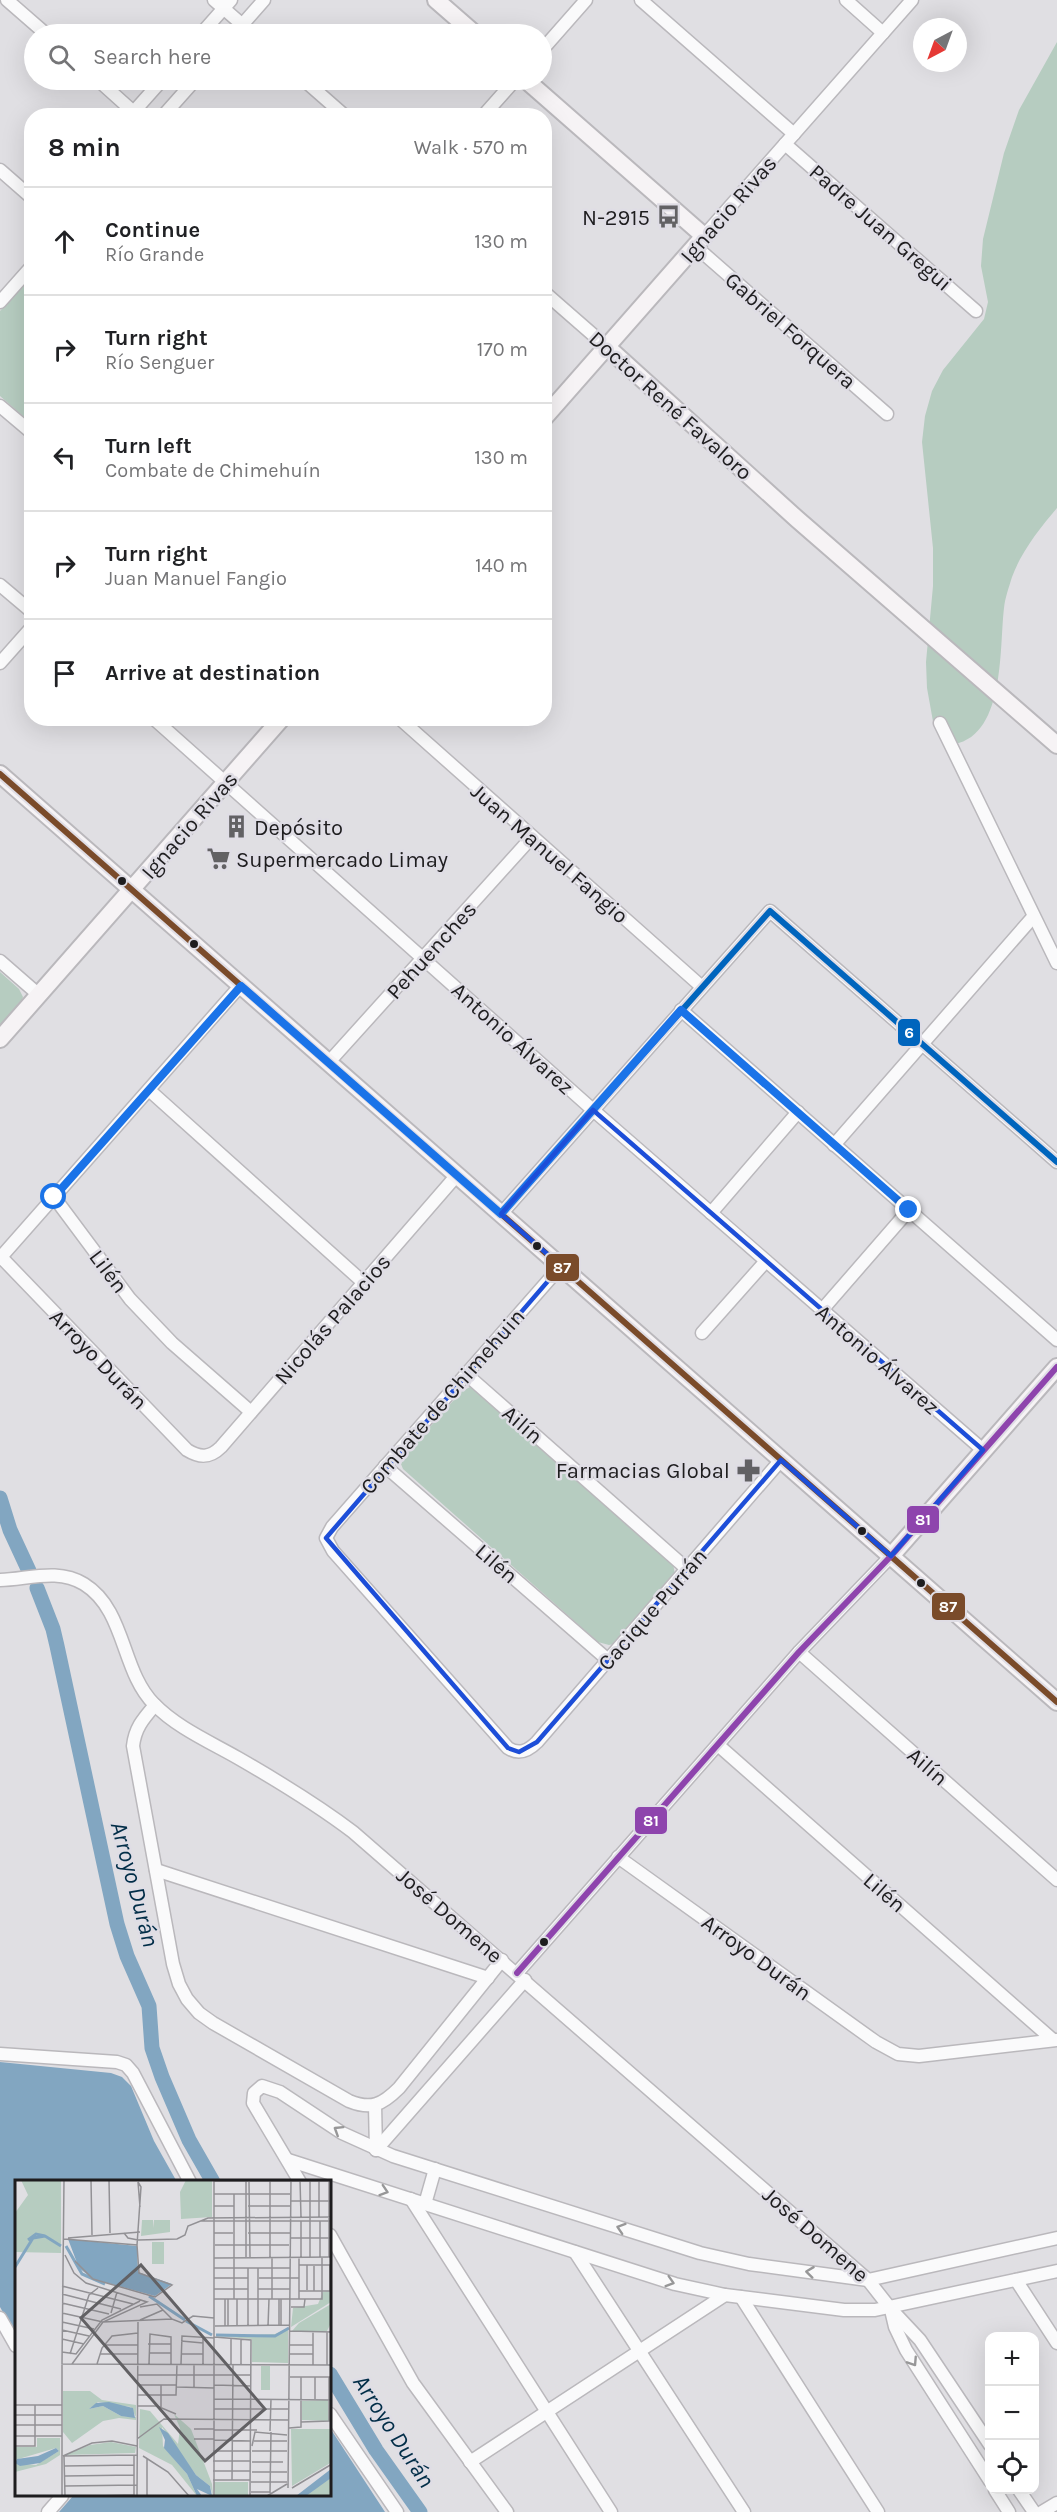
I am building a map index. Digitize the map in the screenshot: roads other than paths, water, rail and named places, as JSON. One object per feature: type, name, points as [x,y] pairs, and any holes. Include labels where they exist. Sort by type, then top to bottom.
[{"type":"main road","points":[[436,0],[464,24]]},
{"type":"main road","name":"Gabriel Forquera","points":[[537,90],[700,241]]},
{"type":"main road","name":"Ignacio Rivas","points":[[552,409],[700,241]]},
{"type":"main road","name":"Doctor René Favaloro","points":[[607,347],[797,519],[1057,745]]},
{"type":"main road","name":"Ignacio Rivas","points":[[0,1039],[275,726]]},
{"type":"main road","points":[[0,774],[1057,1702]]},
{"type":"main road","points":[[891,1556],[1057,1366]]},
{"type":"street","points":[[7,0],[35,24]]},
{"type":"street","points":[[243,24],[264,0]]},
{"type":"street","points":[[552,39],[586,0]]},
{"type":"street","points":[[641,0],[794,134]]},
{"type":"street","points":[[846,0],[883,33]]},
{"type":"street","name":"Ignacio Rivas","points":[[700,241],[912,0]]},
{"type":"street","points":[[208,24],[223,3],[235,24]]},
{"type":"street","points":[[109,90],[128,108]]},
{"type":"street","points":[[139,108],[154,90]]},
{"type":"street","points":[[170,108],[186,90]]},
{"type":"street","points":[[315,90],[336,108]]},
{"type":"street","points":[[490,108],[506,90]]},
{"type":"street","name":"Padre Juan Gregui","points":[[785,144],[976,310]]},
{"type":"street","points":[[0,170],[24,191]]},
{"type":"street","name":"Gabriel Forquera","points":[[700,241],[887,414]]},
{"type":"street","points":[[0,302],[24,275]]},
{"type":"street","name":"Doctor René Favaloro","points":[[552,299],[607,347]]},
{"type":"street","points":[[0,406],[24,426]]},
{"type":"street","points":[[0,585],[24,605]]},
{"type":"street","points":[[0,663],[24,636]]},
{"type":"street","points":[[940,723],[1057,963]]},
{"type":"street","name":"Antonio Álvarez","points":[[162,726],[593,1110],[983,1450]]},
{"type":"street","name":"Juan Manuel Fangio","points":[[408,726],[702,987]]},
{"type":"street","name":"Pehuenches","points":[[329,1062],[532,837]]},
{"type":"street","points":[[501,1214],[770,911],[1057,1162]]},
{"type":"street","points":[[834,1144],[1033,917]]},
{"type":"street","points":[[0,961],[39,995]]},
{"type":"street","points":[[0,1256],[241,986]]},
{"type":"street","points":[[681,1010],[1057,1340]]},
{"type":"street","points":[[149,1090],[364,1282]]},
{"type":"street","points":[[711,1212],[798,1112]]},
{"type":"street","name":"Nicolás Palacios","points":[[202,1457],[216,1452],[457,1175]]},
{"type":"street","name":"Lilén","points":[[54,1197],[123,1291],[144,1314],[251,1412]]},
{"type":"street","points":[[822,1310],[909,1210]]},
{"type":"street","name":"Arroyo Durán","points":[[0,1256],[187,1450],[202,1457]]},
{"type":"street","points":[[702,1333],[766,1261]]},
{"type":"street","name":"Combate de Chimehuin","points":[[519,1752],[507,1748],[333,1551],[326,1539],[332,1527],[561,1266]]},
{"type":"street","name":"Ailín","points":[[466,1374],[687,1569]]},
{"type":"street","name":"Cacique Purrán","points":[[519,1752],[525,1751],[537,1742],[781,1460]]},
{"type":"street","name":"Lilén","points":[[385,1466],[608,1660]]},
{"type":"street","points":[[376,2150],[618,1857],[799,1652],[891,1556]]},
{"type":"street","name":"José Domene","points":[[0,1580],[57,1574],[73,1577],[87,1586],[109,1611],[143,1692],[155,1705],[183,1726],[292,1789],[334,1818],[521,1976],[868,2280],[920,2340],[987,2440]]},
{"type":"street","name":"Ailín","points":[[799,1652],[1057,1880]]},
{"type":"street","points":[[155,1705],[139,1723],[133,1746],[179,1984],[187,2000],[199,2013],[349,2101],[362,2106],[375,2105],[387,2100],[399,2088],[502,1960]]},
{"type":"street","name":"Lilén","points":[[718,1744],[1055,2040]]},
{"type":"street","name":"Arroyo Durán","points":[[618,1857],[876,2042],[898,2054],[919,2056],[1055,2040]]},
{"type":"street","points":[[156,1870],[488,1978]]},
{"type":"street","points":[[0,2054],[117,2062],[126,2065],[133,2073],[189,2180]]},
{"type":"street","points":[[299,2180],[253,2103],[254,2093],[262,2086],[280,2092],[342,2133],[376,2150],[700,2253],[749,2264],[868,2280],[1057,2238]]},
{"type":"street","points":[[375,2105],[376,2150]]},
{"type":"street","points":[[288,2160],[675,2284],[725,2295],[844,2310],[890,2308],[1057,2271]]},
{"type":"street","points":[[425,2204],[435,2169]]},
{"type":"street","points":[[411,2199],[611,2512]]},
{"type":"street","points":[[332,2239],[413,2383],[507,2512]]},
{"type":"street","points":[[575,2252],[744,2512]]},
{"type":"street","points":[[1016,2280],[1057,2343]]},
{"type":"street","points":[[470,2462],[725,2295]]},
{"type":"street","points":[[741,2297],[878,2512]]},
{"type":"street","name":"José Domene","points":[[890,2308],[903,2344],[985,2473]]},
{"type":"street","points":[[0,2318],[15,2344]]},
{"type":"street","points":[[332,2417],[397,2512]]},
{"type":"street","points":[[998,2494],[1010,2512]]},
{"type":"street","points":[[1022,2494],[1034,2512]]},
{"type":"street","points":[[48,2512],[61,2497]]},
{"type":"street","points":[[1042,2512],[1057,2503]]},
{"type":"water","points":[[0,2062],[111,2073],[122,2077],[131,2086],[154,2141],[176,2180],[15,2180],[15,2333],[0,2307]]},
{"type":"water","points":[[332,2431],[385,2512],[59,2512],[72,2497],[332,2497]]},
{"type":"waterway","name":"Arroyo Durán","points":[[0,1498],[10,1530],[29,1571]]},
{"type":"waterway","name":"Arroyo Durán","points":[[37,1588],[53,1629],[117,1924],[127,1956],[149,2006],[152,2048],[189,2140],[212,2180]]},
{"type":"waterway","name":"Arroyo Durán","points":[[332,2377],[376,2450],[420,2512]]},
{"type":"place","name":"N-2915","points":[[668,217]]},
{"type":"place","name":"Depósito","points":[[236,827]]},
{"type":"place","name":"Supermercado Limay","points":[[218,859]]},
{"type":"place","name":"Farmacias Global","points":[[748,1470]]}]
